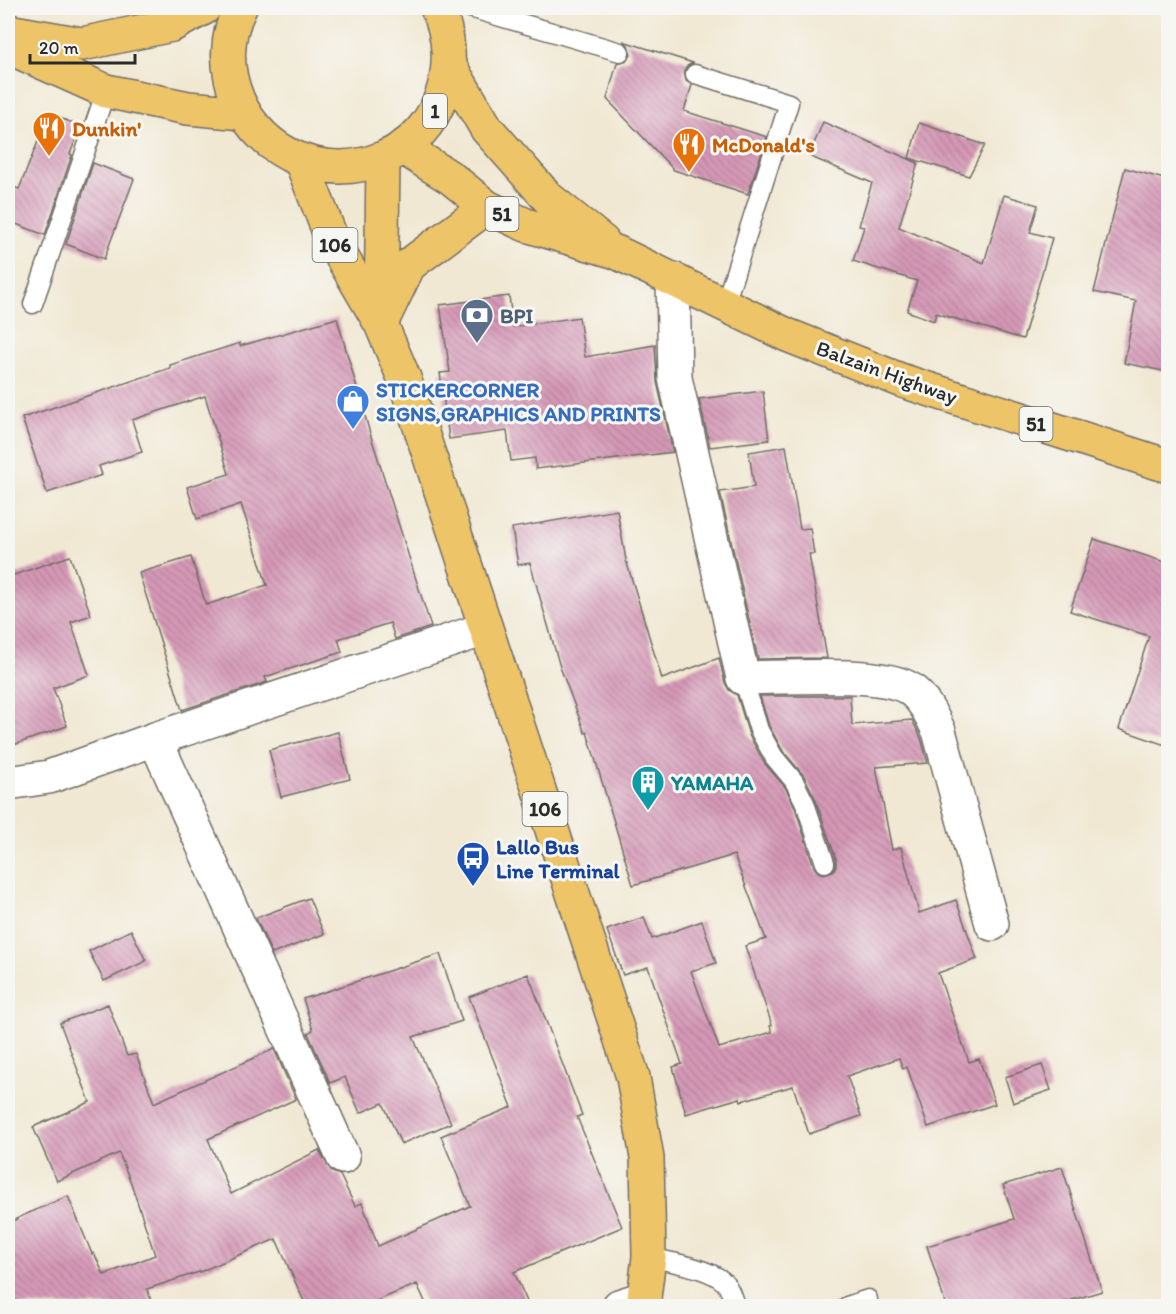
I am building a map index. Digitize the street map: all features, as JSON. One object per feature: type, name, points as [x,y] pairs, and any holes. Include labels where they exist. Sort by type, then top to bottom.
[{"type":"main road","points":[[8,31],[82,44],[172,25],[204,8]]},
{"type":"main road","name":"1","points":[[240,8],[234,18],[228,42],[228,67],[243,113],[268,142],[301,161],[328,167],[356,166],[393,153],[421,131],[435,112],[445,89],[449,65],[448,42],[443,18],[437,8]]},
{"type":"main road","points":[[8,47],[106,92],[188,108],[243,113]]},
{"type":"main road","name":"51","points":[[449,65],[487,129],[548,198],[616,252]]},
{"type":"main road","name":"51","points":[[393,153],[451,178],[487,207],[526,225],[616,252]]},
{"type":"main road","name":"106","points":[[381,324],[393,153]]},
{"type":"main road","name":"106","points":[[301,161],[333,242],[381,324],[404,378],[633,1077],[647,1158],[649,1257],[635,1304]]},
{"type":"main road","points":[[381,324],[410,265],[487,207]]},
{"type":"main road","name":"Balzain Highway","points":[[616,252],[787,335],[903,381],[1168,466]]},
{"type":"street","points":[[673,279],[675,378],[743,678],[858,677],[892,682],[909,689],[928,707],[939,730],[992,924]]},
{"type":"street","points":[[8,783],[49,777],[155,739],[485,629]]},
{"type":"street","points":[[155,739],[343,1157]]},
{"type":"lane","points":[[470,8],[620,52]]},
{"type":"lane","points":[[695,74],[789,103],[725,304]]},
{"type":"lane","points":[[33,304],[106,92]]},
{"type":"lane","points":[[743,678],[759,730],[774,757],[794,781],[805,803],[825,863]]},
{"type":"lane","points":[[649,1257],[705,1272],[725,1282],[735,1306]]},
{"type":"lane","points":[[848,1306],[868,1299]]},
{"type":"building","points":[[623,41],[693,63],[684,71],[686,81],[692,85],[684,111],[767,137],[748,194],[674,170],[607,99],[617,63],[627,60],[631,55],[628,45]]},
{"type":"building","points":[[49,114],[81,126],[45,235],[8,221],[8,185],[19,189]]},
{"type":"building","points":[[823,122],[918,163],[899,227],[984,263],[1004,195],[1038,205],[1030,232],[1052,238],[1023,339],[936,313],[934,321],[907,311],[917,281],[853,261],[864,227],[859,226],[872,183],[809,156]]},
{"type":"building","points":[[919,123],[985,145],[969,176],[909,158]]},
{"type":"building","points":[[93,163],[134,179],[104,259],[66,244]]},
{"type":"building","points":[[1125,168],[1168,180],[1168,372],[1124,363],[1136,301],[1094,292]]},
{"type":"building","points":[[509,296],[513,327],[579,317],[585,357],[655,345],[657,382],[673,452],[536,469],[535,458],[511,461],[507,431],[449,439],[440,373],[450,372],[440,305]]},
{"type":"building","points":[[337,318],[369,430],[431,627],[395,639],[390,623],[338,639],[342,652],[265,677],[267,682],[182,710],[139,573],[191,557],[206,605],[267,585],[241,504],[197,519],[187,487],[229,474],[205,396],[132,420],[142,452],[99,466],[102,475],[47,493],[22,418],[170,368],[170,365],[240,343],[240,346]]},
{"type":"building","points":[[763,391],[769,440],[710,447],[699,399]]},
{"type":"building","points":[[786,446],[800,529],[810,528],[814,554],[809,554],[827,658],[758,659],[720,492],[754,487],[749,452]]},
{"type":"building","points":[[617,510],[626,560],[662,679],[719,658],[725,683],[729,690],[737,695],[749,735],[765,764],[785,787],[795,807],[814,867],[818,872],[823,874],[833,871],[836,859],[815,798],[804,776],[783,751],[769,726],[760,696],[850,696],[852,725],[912,720],[921,738],[928,763],[876,767],[892,850],[901,847],[919,913],[956,900],[977,959],[938,973],[969,1062],[979,1059],[995,1104],[928,1127],[907,1067],[903,1069],[899,1058],[847,1076],[861,1116],[809,1134],[793,1086],[741,1101],[740,1098],[686,1114],[673,1067],[682,1064],[648,967],[623,975],[607,930],[644,917],[652,939],[702,921],[716,963],[691,971],[719,1048],[772,1032],[770,1026],[772,1025],[745,946],[766,939],[734,855],[633,885],[587,732],[585,733],[560,667],[530,563],[518,565],[512,528]]},
{"type":"building","points":[[1094,539],[1168,563],[1168,746],[1119,729],[1149,636],[1070,611]]},
{"type":"building","points":[[70,556],[91,615],[71,622],[89,675],[53,688],[67,726],[8,747],[8,577]]},
{"type":"building","points":[[338,732],[350,779],[281,797],[269,750]]},
{"type":"building","points":[[309,898],[324,934],[272,954],[256,918]]},
{"type":"building","points":[[131,930],[146,961],[104,981],[89,951]]},
{"type":"building","points":[[440,954],[462,1021],[413,1037],[451,1123],[401,1144],[383,1103],[360,1113],[345,1077],[330,1083],[308,1033],[313,1030],[303,999]]},
{"type":"building","points":[[528,974],[582,1115],[577,1117],[622,1227],[514,1272],[529,1306],[427,1306],[417,1284],[364,1306],[306,1306],[276,1239],[202,1271],[147,1289],[153,1306],[8,1306],[8,1224],[68,1196],[92,1254],[94,1253],[104,1275],[155,1255],[119,1153],[57,1181],[33,1127],[90,1102],[60,1023],[108,1004],[127,1056],[136,1054],[154,1103],[274,1049],[296,1099],[208,1139],[231,1194],[319,1150],[332,1172],[340,1175],[355,1206],[362,1203],[378,1246],[470,1206],[441,1136],[512,1107],[469,997]]},
{"type":"building","points":[[1042,1065],[1051,1090],[1013,1103],[1005,1077]]},
{"type":"building","points":[[1062,1167],[1102,1291],[1053,1306],[946,1306],[927,1246],[1014,1219],[1003,1185]]},
{"type":"place","name":"Dunkin'","points":[[49,157]]},
{"type":"place","name":"McDonald's","points":[[689,173]]},
{"type":"place","name":"BPI","points":[[477,344]]},
{"type":"place","name":"STICKERCORNER SIGNS,GRAPHICS AND PRINTS","points":[[353,430]]},
{"type":"place","name":"YAMAHA","points":[[648,811]]},
{"type":"place","name":"Lallo Bus Line Terminal","points":[[473,887]]}]
